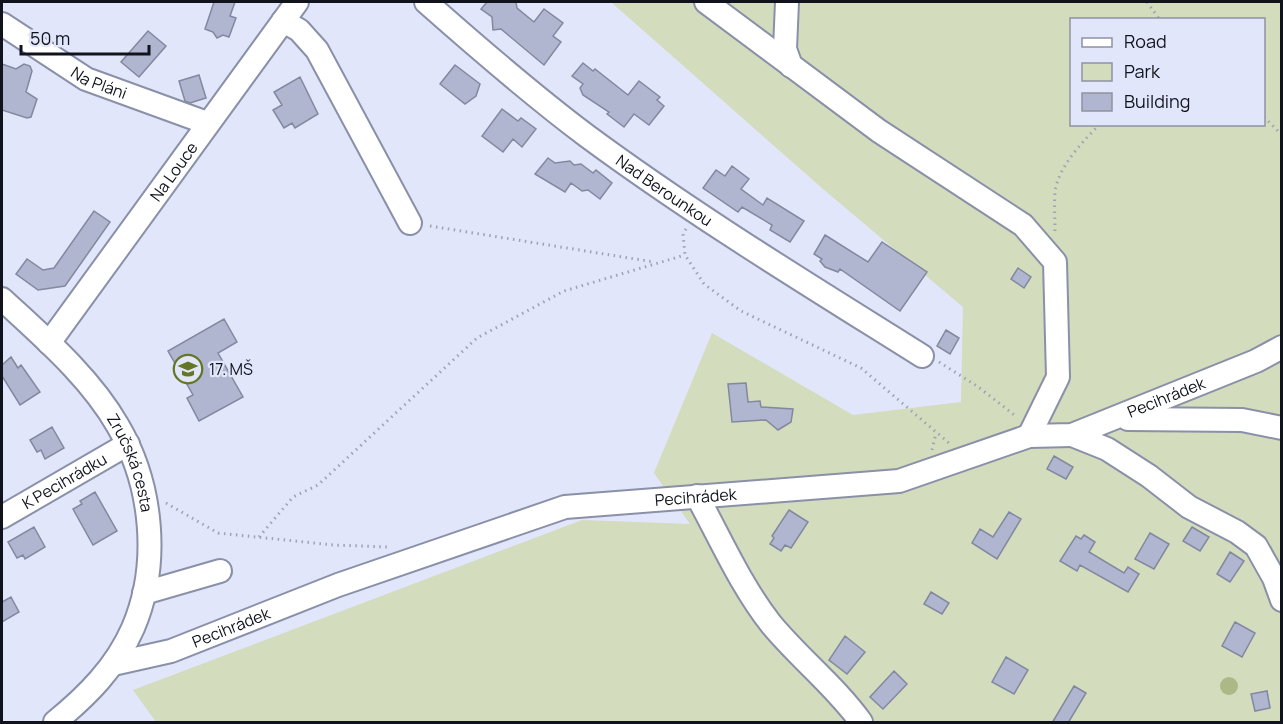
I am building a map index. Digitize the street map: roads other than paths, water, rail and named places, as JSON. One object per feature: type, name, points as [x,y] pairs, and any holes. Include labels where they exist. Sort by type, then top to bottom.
[{"type":"street","name":"Na Louce","points":[[49,343],[297,2]]},
{"type":"street","name":"Nad Berounkou","points":[[426,2],[494,61],[587,135],[696,211],[922,356]]},
{"type":"street","points":[[706,2],[879,131],[1023,225],[1055,262],[1058,377],[1029,436]]},
{"type":"street","points":[[787,2],[785,49],[791,66]]},
{"type":"street","points":[[284,21],[298,30],[317,50],[410,223]]},
{"type":"street","name":"Na Pláni","points":[[2,24],[86,79],[207,123]]},
{"type":"street","name":"Zručská cesta","points":[[2,299],[49,343],[105,405],[128,444],[144,490],[150,552],[144,593],[133,629],[113,664],[86,697],[55,723]]},
{"type":"street","name":"Pecihrádek","points":[[113,664],[171,651],[338,585],[565,507],[899,481],[1029,436],[1072,435],[1257,361],[1281,347]]},
{"type":"street","points":[[1117,418],[1242,420],[1281,428]]},
{"type":"street","points":[[1072,435],[1107,449],[1149,476],[1189,507],[1237,532],[1257,546],[1274,578],[1281,600]]},
{"type":"street","name":"K Pecihrádku","points":[[2,517],[128,444]]},
{"type":"street","points":[[697,496],[742,579],[771,623],[843,697],[861,723]]},
{"type":"street","points":[[144,593],[220,571]]},
{"type":"place","name":"17. MŠ","points":[[188,369]]}]
